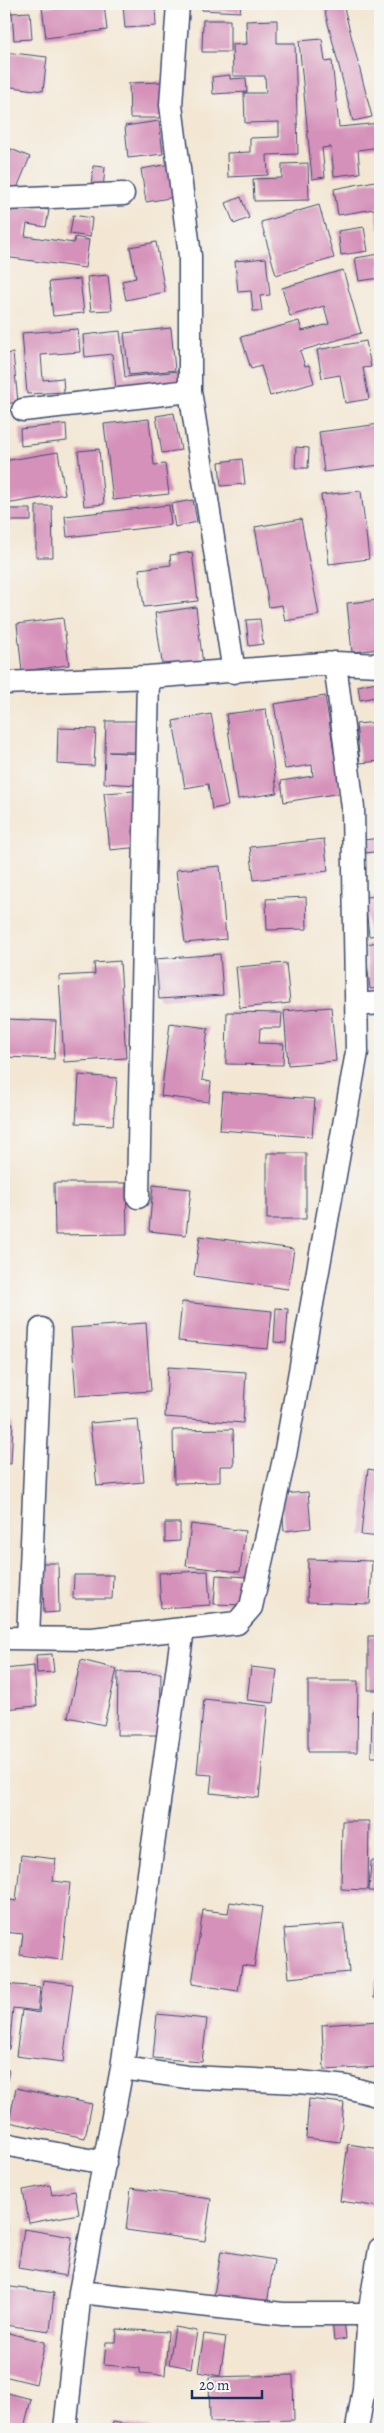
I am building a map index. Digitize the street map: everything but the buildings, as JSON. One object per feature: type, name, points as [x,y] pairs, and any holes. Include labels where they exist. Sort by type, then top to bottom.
[{"type":"street","points":[[178,4],[171,105],[190,256],[190,391],[234,672]]},
{"type":"street","points":[[4,199],[123,194]]},
{"type":"street","points":[[23,410],[190,391]]},
{"type":"street","points":[[4,1638],[92,1638],[237,1623],[251,1607],[285,1455],[357,1052],[353,808],[335,663]]},
{"type":"street","points":[[4,683],[234,672],[335,663],[380,665]]},
{"type":"street","points":[[138,1197],[148,677]]},
{"type":"street","points":[[356,1005],[380,1003]]},
{"type":"street","points":[[28,1638],[41,1329]]},
{"type":"street","points":[[66,2429],[80,2292],[122,2068],[184,1629]]},
{"type":"street","points":[[122,2068],[187,2078],[299,2082],[347,2088],[380,2096]]},
{"type":"street","points":[[4,2144],[105,2163]]},
{"type":"street","points":[[357,2429],[364,2388],[369,2314],[380,2249]]},
{"type":"street","points":[[80,2292],[283,2314],[369,2314]]}]
